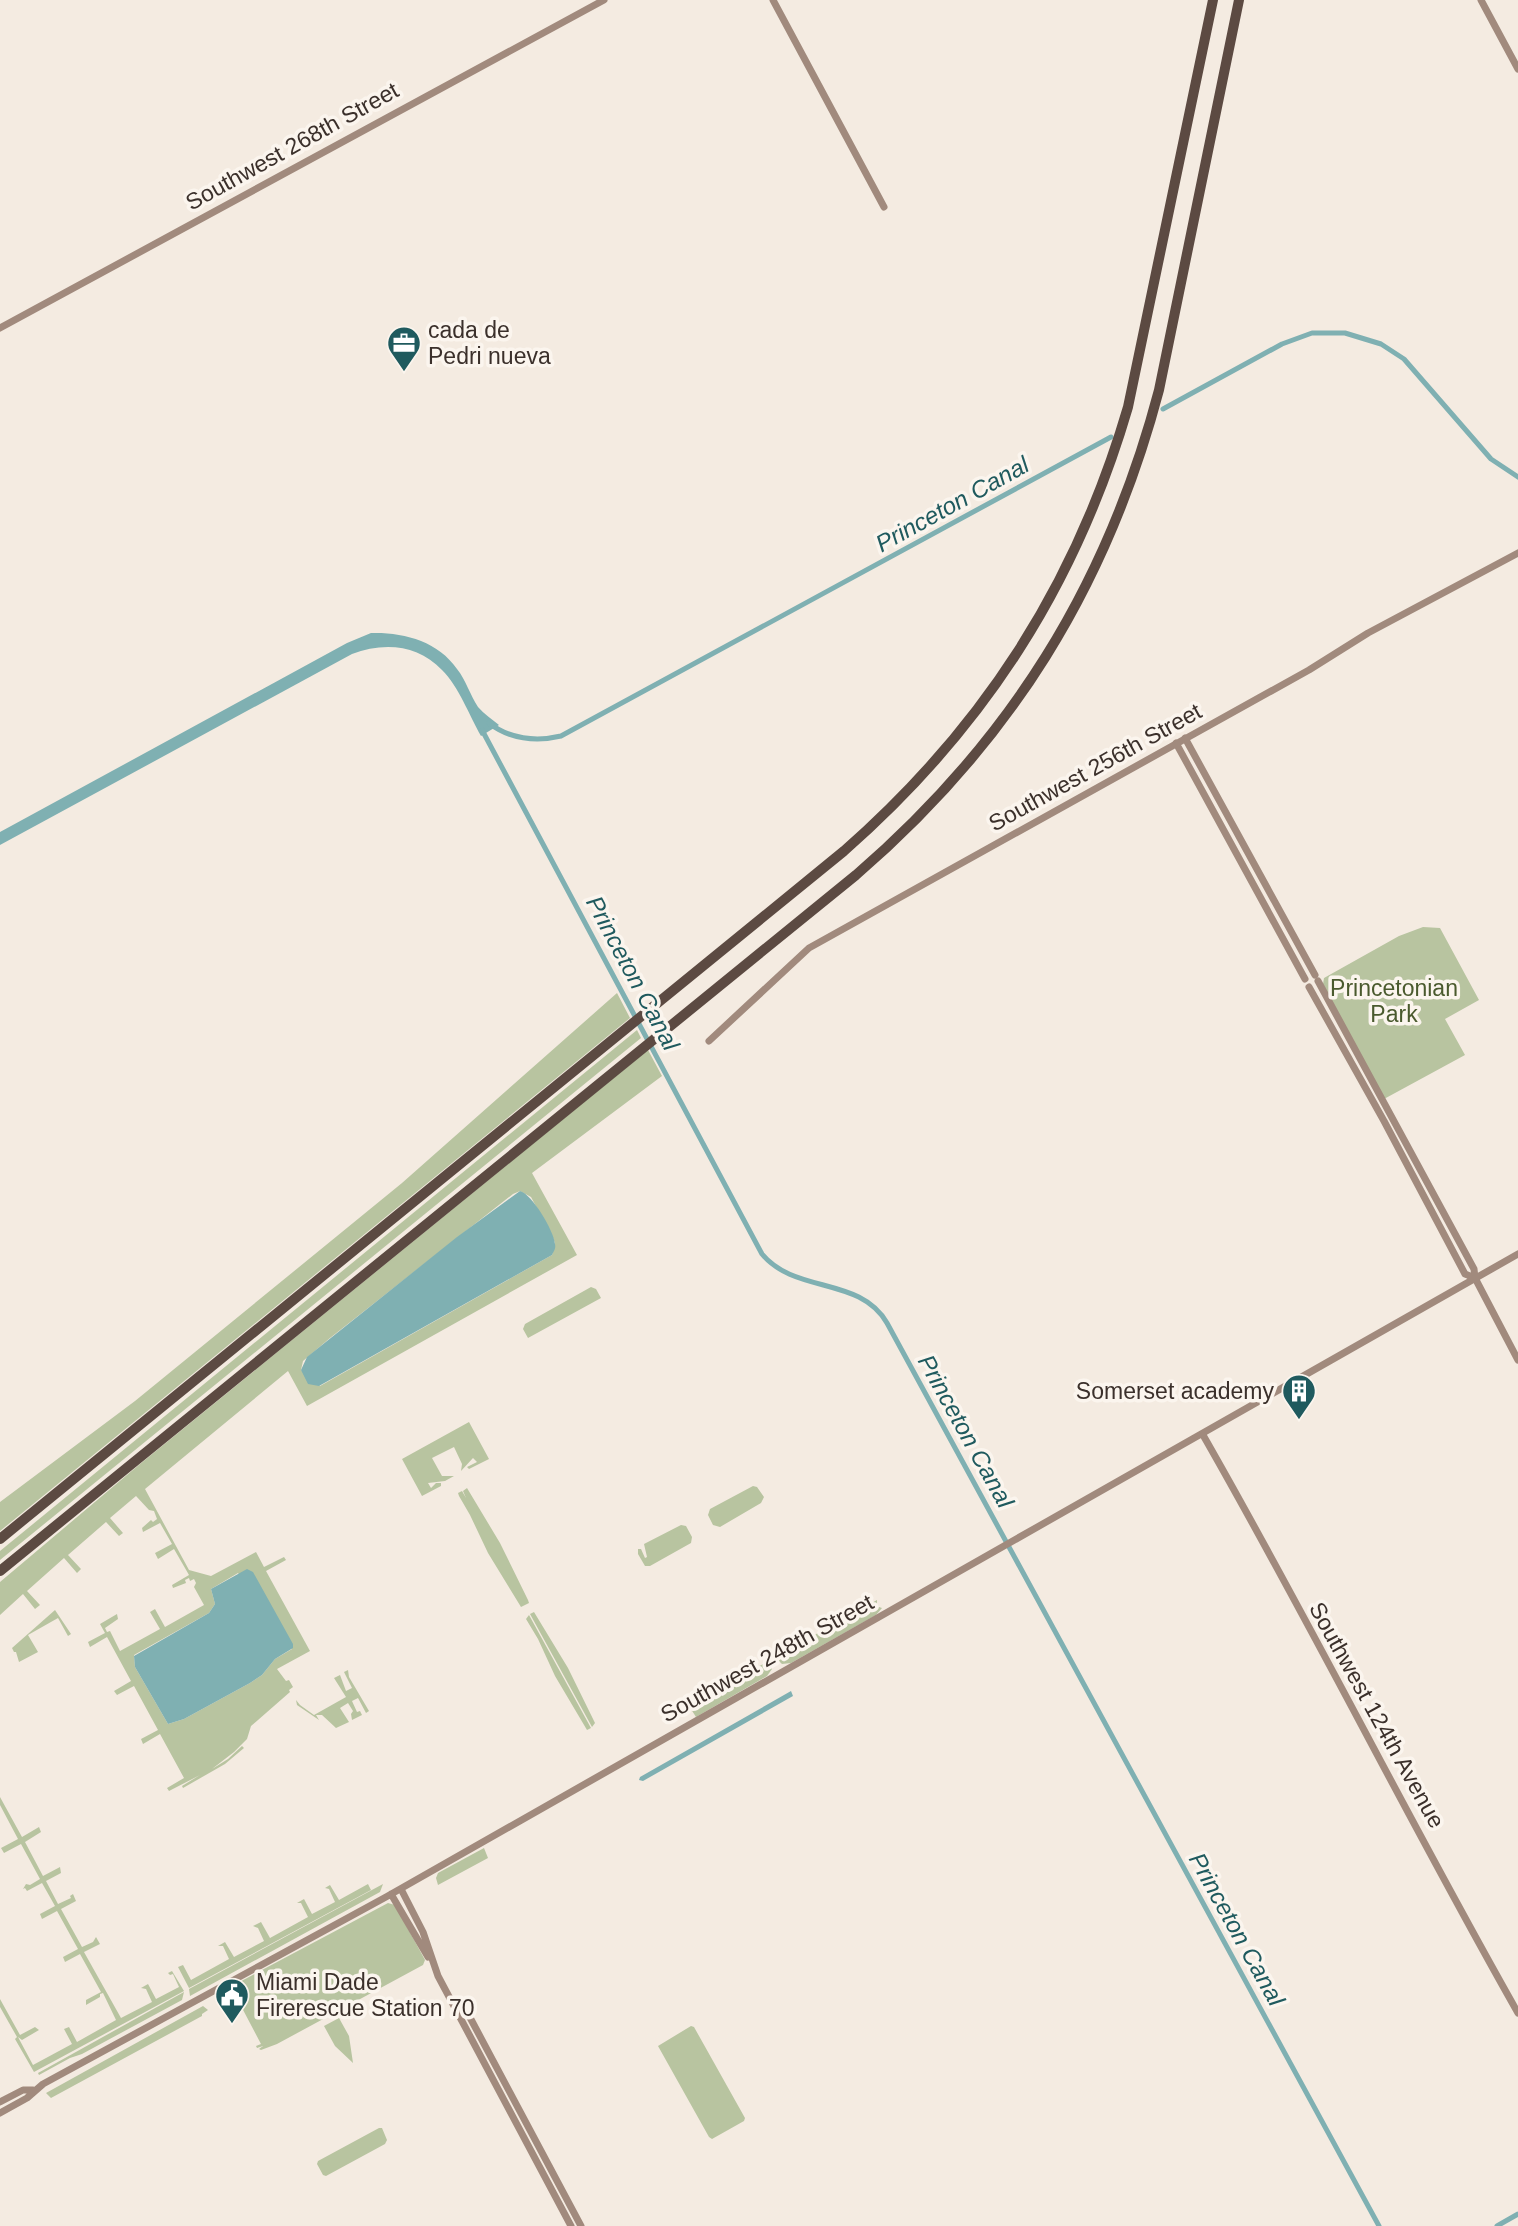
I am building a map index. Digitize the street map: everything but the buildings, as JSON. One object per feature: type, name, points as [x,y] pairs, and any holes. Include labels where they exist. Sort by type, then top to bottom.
[{"type":"highway","points":[[0,1539],[869,828],[913,786],[995,688],[1034,629],[1064,573],[1115,452],[1129,407],[1213,0]]},
{"type":"highway","points":[[0,1572],[884,850],[956,778],[985,744],[1034,676],[1072,615],[1116,521],[1147,434],[1159,390],[1239,0]]},
{"type":"highway","points":[[0,1577],[94,1495]]},
{"type":"street","name":"Southwest 268th Street","points":[[0,328],[604,0]]},
{"type":"street","points":[[773,0],[884,207]]},
{"type":"street","points":[[1481,0],[1518,69]]},
{"type":"street","name":"Southwest 256th Street","points":[[709,1041],[809,948],[1309,670],[1368,633],[1518,553]]},
{"type":"street","points":[[1185,738],[1475,1269],[1475,1278],[1518,1360]]},
{"type":"street","points":[[1176,743],[1465,1274],[1475,1278]]},
{"type":"street","points":[[1305,979],[1310,974],[1317,978]]},
{"type":"street","points":[[1309,987],[1315,986],[1317,978]]},
{"type":"street","points":[[1345,1052],[1354,1047]]},
{"type":"street","name":"Southwest 248th Street","points":[[0,2113],[27,2098],[33,2090],[401,1889],[1518,1254]]},
{"type":"street","name":"Southwest 124th Avenue","points":[[1202,1435],[1518,2013]]},
{"type":"street","points":[[401,1889],[421,1928],[432,1962]]},
{"type":"street","points":[[391,1894],[582,2226]]},
{"type":"street","points":[[466,2010],[489,2064],[571,2226]]},
{"type":"street","name":"Southwest 248th Street","points":[[0,2102],[23,2090],[33,2090]]},
{"type":"green space","name":"Princetonian Park","points":[[1423,927],[1440,928],[1479,1000],[1445,1019],[1465,1055],[1384,1099],[1323,984],[1324,978],[1399,936]]},
{"type":"green space","points":[[617,993],[630,1018],[0,1531],[0,1502],[135,1401],[402,1183]]},
{"type":"green space","points":[[637,1030],[641,1038],[0,1560],[0,1551]]},
{"type":"green space","points":[[648,1050],[662,1076],[532,1173],[577,1255],[307,1406],[288,1371],[145,1489],[189,1570],[211,1576],[256,1552],[264,1567],[284,1557],[286,1560],[266,1571],[310,1651],[277,1669],[293,1687],[290,1692],[251,1726],[247,1739],[234,1752],[212,1769],[242,1746],[244,1748],[225,1764],[183,1788],[182,1786],[200,1775],[169,1791],[167,1788],[184,1778],[160,1734],[143,1744],[141,1739],[158,1730],[134,1686],[117,1695],[114,1691],[131,1681],[107,1637],[90,1647],[88,1642],[105,1633],[100,1624],[117,1614],[118,1619],[105,1628],[107,1632],[110,1631],[120,1651],[160,1629],[150,1612],[155,1609],[165,1627],[204,1605],[194,1587],[194,1579],[190,1581],[189,1578],[185,1580],[186,1583],[173,1588],[172,1585],[189,1575],[174,1549],[158,1559],[155,1553],[172,1544],[160,1523],[143,1532],[142,1528],[151,1520],[153,1522],[157,1519],[154,1511],[149,1510],[136,1496],[110,1518],[123,1533],[119,1536],[106,1522],[68,1555],[81,1569],[77,1573],[64,1558],[27,1591],[40,1605],[35,1609],[23,1594],[0,1615],[0,1582],[140,1464]],"holes":[[[520,1191],[531,1197],[553,1238],[555,1243],[552,1255],[320,1386],[301,1370],[303,1361],[330,1338]],[[238,1573],[292,1649],[275,1659],[262,1675],[250,1683],[184,1719],[168,1724],[135,1667],[134,1655],[209,1613],[215,1604],[211,1589]]]},
{"type":"green space","points":[[591,1287],[596,1289],[601,1298],[528,1338],[523,1329],[525,1324]]},
{"type":"green space","points":[[469,1422],[489,1459],[469,1469],[467,1467],[477,1462],[473,1458],[461,1471],[462,1464],[454,1447],[432,1458],[442,1476],[454,1476],[445,1481],[428,1483],[431,1488],[436,1483],[441,1483],[441,1486],[422,1496],[402,1459]]},
{"type":"green space","points":[[753,1486],[757,1487],[764,1497],[761,1503],[720,1527],[713,1525],[708,1515],[710,1509]]},
{"type":"green space","points":[[467,1488],[500,1543],[528,1600],[529,1603],[521,1607],[488,1553],[459,1496],[458,1493],[462,1491],[466,1498],[463,1491]]},
{"type":"green space","points":[[681,1525],[686,1526],[692,1537],[691,1543],[650,1566],[645,1566],[638,1549],[647,1557],[644,1544]]},
{"type":"green space","points":[[877,1600],[877,1608],[858,1620],[879,1607],[882,1608],[876,1615],[791,1663],[782,1664],[775,1657]]},
{"type":"green space","points":[[55,1610],[71,1634],[68,1636],[58,1618],[28,1635],[38,1652],[19,1662],[12,1648]]},
{"type":"green space","points":[[534,1612],[568,1668],[595,1723],[592,1727],[530,1614]]},
{"type":"green space","points":[[529,1615],[591,1728],[587,1730],[555,1676],[526,1619]]},
{"type":"green space","points":[[770,1660],[772,1669],[767,1676],[696,1717],[689,1706]]},
{"type":"green space","points":[[348,1670],[349,1677],[369,1711],[366,1713],[358,1698],[352,1701],[357,1712],[360,1711],[362,1715],[352,1720],[353,1711],[348,1703],[340,1708],[349,1722],[336,1728],[322,1715],[316,1715],[319,1720],[297,1705],[296,1700],[314,1715],[346,1697],[334,1678],[340,1675],[346,1691],[352,1688],[344,1672]]},
{"type":"green space","points":[[0,1797],[22,1837],[39,1827],[41,1832],[25,1842],[43,1876],[60,1867],[61,1873],[46,1881],[58,1904],[71,1898],[73,1894],[76,1901],[61,1909],[82,1947],[93,1942],[96,1937],[100,1944],[84,1952],[121,2018],[152,2002],[146,1989],[141,1988],[148,1984],[156,1999],[179,1987],[173,1974],[168,1973],[172,1971],[184,1991],[34,2072],[0,2007],[0,1999],[20,2035],[35,2027],[39,2030],[22,2040],[18,2037],[33,2065],[72,2044],[64,2029],[69,2027],[77,2042],[116,2020],[103,1993],[86,2005],[86,2000],[101,1992],[80,1954],[65,1962],[63,1957],[78,1949],[57,1911],[42,1919],[40,1914],[55,1906],[42,1883],[27,1891],[23,1889],[26,1884],[30,1885],[40,1879],[21,1844],[4,1853],[1,1848],[18,1839],[0,1805]]},
{"type":"green space","points":[[484,1848],[488,1858],[438,1885],[438,1873]]},
{"type":"green space","points":[[368,1884],[371,1890],[189,1988],[178,1967],[183,1965],[191,1980],[229,1959],[223,1946],[218,1946],[225,1942],[234,1957],[264,1941],[258,1928],[253,1926],[261,1922],[270,1938],[308,1917],[301,1903],[297,1903],[304,1899],[312,1914],[335,1902],[329,1889],[325,1888],[330,1885],[339,1900]]},
{"type":"green space","points":[[383,1884],[380,1892],[190,1996],[189,1989]]},
{"type":"green space","points":[[388,1903],[395,1905],[425,1960],[423,1965],[277,2044],[261,2050],[259,2049],[263,2046],[257,2048],[256,2046],[261,2044],[241,2006],[236,2009],[235,2006],[239,2004],[236,1999],[231,1999],[236,1996],[230,1998],[232,1986]]},
{"type":"green space","points":[[184,1992],[182,2000],[39,2075],[38,2073]]},
{"type":"green space","points":[[203,2006],[208,2010],[202,2016],[51,2098],[46,2093]]},
{"type":"green space","points":[[339,2018],[349,2036],[353,2063],[335,2046],[324,2026]]},
{"type":"green space","points":[[691,2026],[745,2118],[712,2139],[658,2046]]},
{"type":"green space","points":[[382,2128],[387,2140],[385,2144],[326,2176],[323,2175],[318,2161]]},
{"type":"water","points":[[371,633],[395,634],[419,640],[440,651],[460,673],[478,707],[499,725],[481,736],[459,693],[433,661],[411,650],[400,648],[364,650],[352,654],[0,845],[0,832],[347,643]]},
{"type":"water","points":[[520,1191],[530,1199],[547,1222],[555,1244],[552,1255],[319,1386],[308,1384],[301,1370],[307,1357],[457,1237]]},
{"type":"water","points":[[247,1569],[253,1572],[293,1648],[275,1659],[262,1675],[250,1683],[184,1719],[168,1724],[135,1667],[134,1656],[209,1613],[215,1604],[211,1589]]},
{"type":"water","points":[[791,1691],[793,1696],[643,1781],[639,1780],[640,1777]]},
{"type":"waterway","name":"Princeton Canal","points":[[1163,409],[1282,344],[1312,333],[1345,333],[1381,344],[1404,359],[1491,459],[1518,477]]},
{"type":"waterway","name":"Princeton Canal","points":[[489,723],[505,733],[523,738],[561,736],[1111,437]]},
{"type":"waterway","name":"Princeton Canal","points":[[482,730],[762,1254],[776,1267],[792,1275],[861,1298],[875,1308],[887,1323],[1379,2226]]},
{"type":"waterway","name":"Princeton Canal","points":[[1497,2226],[1518,2214]]},
{"type":"place","name":"cada de Pedri nueva","points":[[404,373]]},
{"type":"place","name":"Somerset academy","points":[[1299,1421]]},
{"type":"place","name":"Miami Dade Firerescue Station 70","points":[[232,2025]]}]
